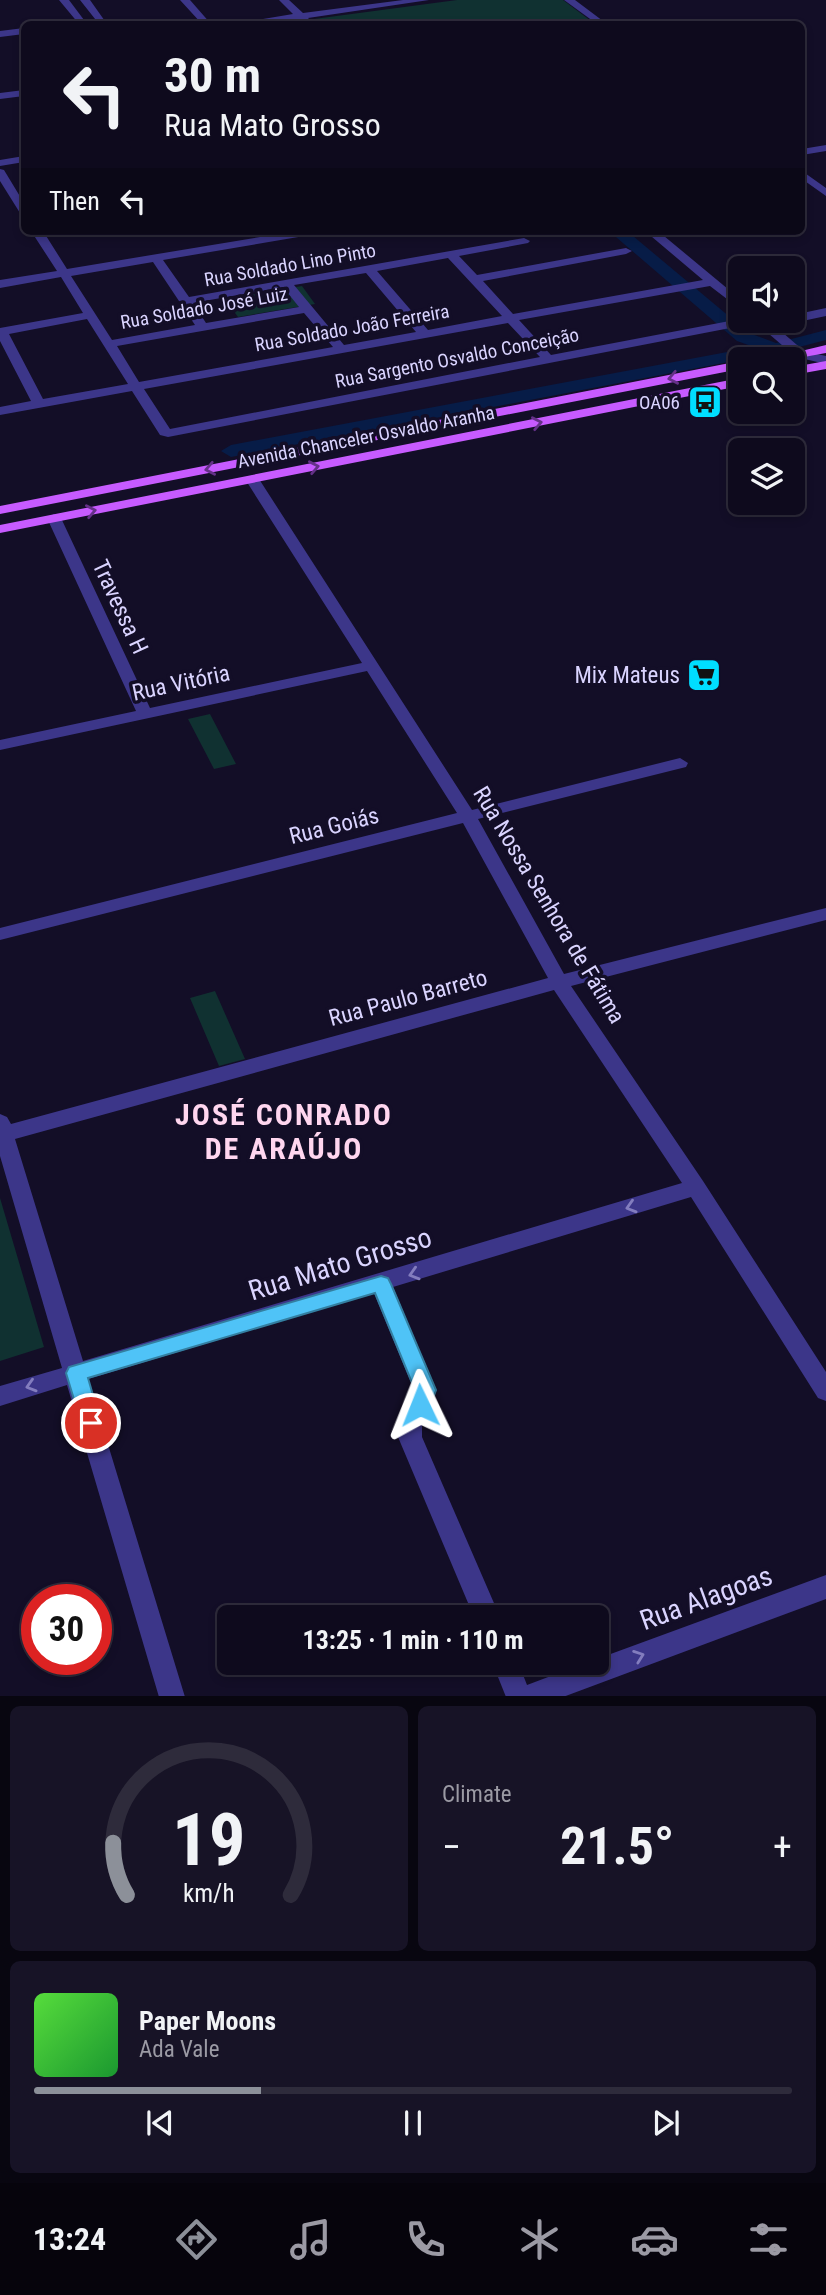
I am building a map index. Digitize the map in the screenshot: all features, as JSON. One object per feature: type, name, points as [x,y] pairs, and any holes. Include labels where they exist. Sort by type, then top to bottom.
[{"type":"main road","points":[[805,350],[826,349]]},
{"type":"main road","points":[[805,368],[826,362]]},
{"type":"main road","name":"Avenida Chanceler Osvaldo Aranha","points":[[0,510],[728,367]]},
{"type":"main road","name":"Avenida Chanceler Osvaldo Aranha","points":[[0,529],[728,384]]},
{"type":"street","points":[[64,0],[77,21]]},
{"type":"street","points":[[85,0],[101,21]]},
{"type":"street","points":[[185,0],[203,21]]},
{"type":"street","points":[[284,0],[306,21]]},
{"type":"street","points":[[266,21],[386,2],[424,0]]},
{"type":"street","points":[[569,0],[598,21]]},
{"type":"street","points":[[0,34],[21,31]]},
{"type":"street","points":[[0,96],[21,93]]},
{"type":"street","points":[[805,152],[826,148]]},
{"type":"street","points":[[0,163],[21,160]]},
{"type":"street","points":[[0,172],[21,206]]},
{"type":"street","points":[[805,176],[826,193]]},
{"type":"street","points":[[40,235],[138,386]]},
{"type":"street","points":[[240,235],[246,243]]},
{"type":"street","points":[[0,284],[246,243],[268,235]]},
{"type":"street","points":[[517,235],[537,253]]},
{"type":"street","points":[[656,235],[728,295]]},
{"type":"street","points":[[475,279],[537,253],[626,251]]},
{"type":"street","name":"Rua Soldado Lino Pinto","points":[[186,301],[451,254],[537,253]]},
{"type":"street","points":[[451,254],[549,360]]},
{"type":"street","points":[[156,258],[203,327]]},
{"type":"street","points":[[369,269],[425,334]]},
{"type":"street","name":"Rua Soldado João Ferreira","points":[[0,411],[711,282]]},
{"type":"street","points":[[286,284],[341,349]]},
{"type":"street","name":"Rua Soldado José Luiz","points":[[109,344],[306,309]]},
{"type":"street","points":[[805,317],[826,312]]},
{"type":"street","points":[[39,404],[0,332],[91,315]]},
{"type":"street","name":"Rua Sargento Osvaldo Conceição","points":[[138,386],[168,433],[728,325]]},
{"type":"street","points":[[775,333],[792,347]]},
{"type":"street","points":[[805,354],[826,362]]},
{"type":"street","name":"Rua Nossa Senhora de Fátima","points":[[252,479],[469,818],[559,982],[696,1187],[826,1391]]},
{"type":"street","name":"Travessa H","points":[[54,518],[145,714]]},
{"type":"street","name":"Rua Vitória","points":[[0,745],[371,666]]},
{"type":"street","name":"Rua Goiás","points":[[0,934],[680,763]]},
{"type":"street","name":"Rua Paulo Barreto","points":[[2,1128],[826,914]]},
{"type":"street","points":[[2,1128],[172,1696]]},
{"type":"street","name":"Rua Mato Grosso","points":[[0,1396],[381,1284],[696,1187]]},
{"type":"street","points":[[381,1284],[425,1390],[423,1400],[410,1421],[410,1437],[482,1605]]},
{"type":"street","name":"Rua Alagoas","points":[[528,1696],[826,1587]]},
{"type":"street","points":[[510,1675],[519,1696]]},
{"type":"green space","points":[[457,0],[563,0],[591,21],[316,21],[314,19]]},
{"type":"green space","points":[[302,286],[315,304],[238,317],[225,299]]},
{"type":"green space","points":[[210,714],[236,764],[214,769],[188,719]]},
{"type":"green space","points":[[215,991],[245,1059],[219,1066],[190,998]]},
{"type":"green space","points":[[0,1198],[44,1347],[0,1361]]},
{"type":"waterway","points":[[622,235],[743,337],[772,347]]},
{"type":"waterway","points":[[231,451],[776,348],[826,335]]},
{"type":"place","name":"OA06","points":[[705,402]]},
{"type":"place","name":"Mix Mateus","points":[[704,675]]},
{"type":"district","name":"JOSÉ CONRADO DE ARAÚJO","points":[[284,1131]]},
{"type":"route","points":[[91,1423],[76,1373],[381,1284],[423,1382],[425,1390],[420,1405]]}]
